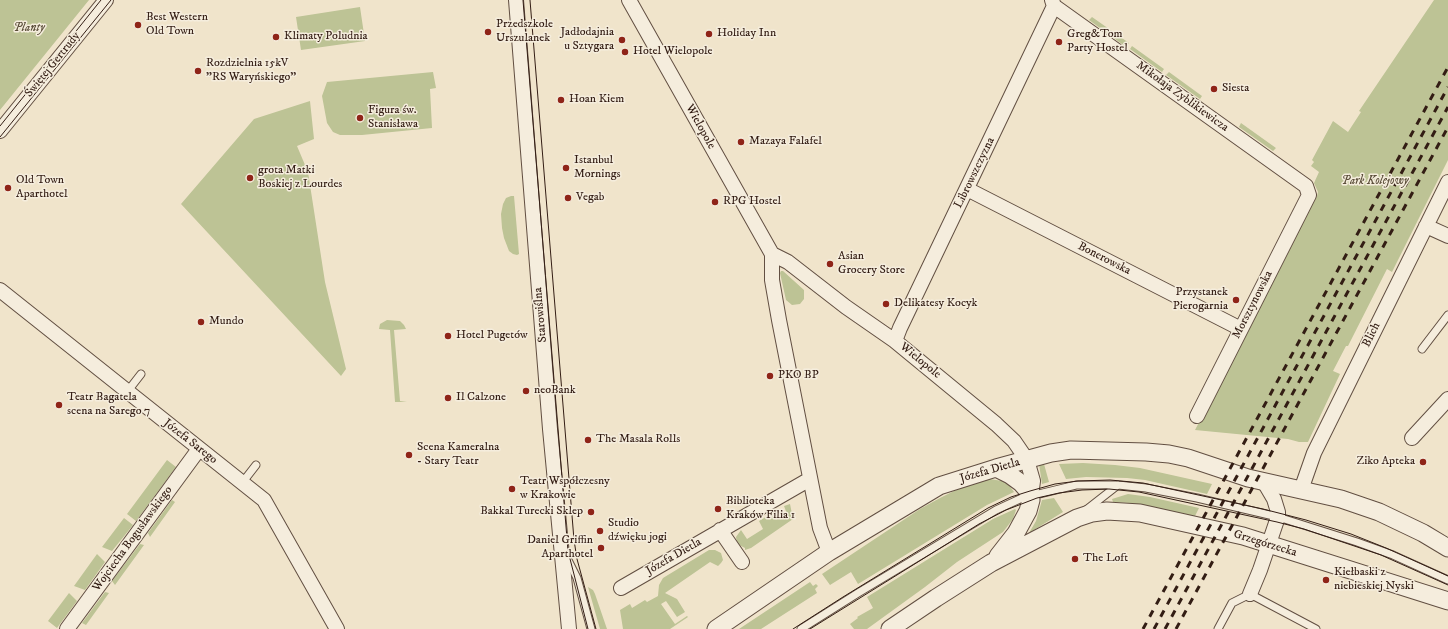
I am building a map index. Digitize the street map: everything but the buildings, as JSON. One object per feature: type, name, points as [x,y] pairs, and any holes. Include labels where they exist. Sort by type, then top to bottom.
[{"type":"street","name":"Świętej Gertrudy","points":[[0,130],[106,0]]},
{"type":"street","name":"Starowiślna","points":[[516,0],[550,429],[569,629]]},
{"type":"street","name":"Wielopole","points":[[629,0],[772,254],[772,280],[810,479],[820,528],[829,552]]},
{"type":"street","name":"Librowszczyzna","points":[[895,341],[1053,3]]},
{"type":"street","name":"Mikołaja Zyblikiewicza","points":[[1053,3],[1306,186],[1309,195]]},
{"type":"street","name":"Blich","points":[[1301,490],[1314,453],[1448,182]]},
{"type":"street","name":"Bonerowska","points":[[967,189],[1241,328]]},
{"type":"street","name":"Morsztynowska","points":[[1197,416],[1309,195]]},
{"type":"street","points":[[1426,226],[1448,236]]},
{"type":"street","name":"Wielopole","points":[[772,254],[788,262],[846,307],[895,341],[996,424],[1014,441],[1027,460],[1032,476],[1033,486],[1031,496]]},
{"type":"street","name":"Józefa Sarego","points":[[0,290],[264,500],[337,629]]},
{"type":"street","points":[[1412,438],[1448,399]]},
{"type":"street","name":"Wojciecha Bogusławskiego","points":[[67,629],[199,449]]},
{"type":"street","name":"Józefa Dietla","points":[[716,629],[829,552],[940,486],[996,468],[1051,453],[1071,450],[1169,454],[1188,458],[1264,482],[1301,490]]},
{"type":"street","points":[[991,563],[1006,547],[1019,528],[1028,511],[1031,500],[1031,496],[1021,483],[1010,475],[996,468]]},
{"type":"street","name":"Józefa Dietla","points":[[621,588],[810,479]]},
{"type":"street","points":[[1250,594],[1278,517],[1274,499],[1264,482]]},
{"type":"street","points":[[1301,490],[1342,500],[1378,512],[1410,526],[1448,548]]},
{"type":"street","name":"Grzegórzecka","points":[[1077,518],[1092,513],[1107,511],[1140,513],[1243,536],[1448,601]]},
{"type":"street","points":[[890,629],[991,563],[1077,518]]},
{"type":"street","points":[[720,530],[742,562]]},
{"type":"lane","points":[[1422,349],[1448,314]]},
{"type":"lane","points":[[127,392],[141,374]]},
{"type":"lane","points":[[242,483],[256,465]]},
{"type":"lane","points":[[801,629],[985,516],[1010,503],[1031,496],[1076,485],[1118,485],[1146,488],[1278,517],[1358,542],[1393,555],[1448,580]]},
{"type":"lane","points":[[1077,518],[1118,485]]},
{"type":"lane","points":[[560,545],[577,578],[591,629]]},
{"type":"lane","points":[[1218,629],[1232,603],[1250,594],[1316,629]]},
{"type":"green space","name":"Planty","points":[[0,0],[89,0],[0,110]]},
{"type":"green space","name":"Park Kolejowy","points":[[1434,0],[1448,0],[1448,160],[1392,272],[1387,269],[1348,346],[1346,346],[1333,371],[1340,374],[1308,442],[1195,430],[1317,196],[1318,192],[1314,183],[1319,172],[1311,166],[1314,162],[1312,160],[1333,121],[1348,132],[1361,112],[1359,111]]},
{"type":"green space","points":[[360,7],[365,41],[301,50],[296,17]]},
{"type":"green space","points":[[1092,17],[1129,43],[1126,47],[1089,20]]},
{"type":"green space","points":[[1132,46],[1164,69],[1162,72],[1130,49]]},
{"type":"green space","points":[[433,72],[436,88],[430,89],[432,128],[362,135],[340,135],[333,132],[327,123],[322,96],[327,82]]},
{"type":"green space","points":[[1169,72],[1202,96],[1200,99],[1166,75]]},
{"type":"green space","points":[[310,101],[314,139],[297,146],[308,172],[325,282],[346,369],[341,376],[181,204],[254,119]]},
{"type":"green space","points":[[1241,123],[1276,148],[1273,151],[1239,127]]},
{"type":"green space","points":[[514,196],[519,254],[517,255],[509,251],[502,228],[501,214],[503,204],[506,198]]},
{"type":"green space","points":[[783,271],[804,290],[804,299],[800,304],[792,305],[786,300],[780,273]]},
{"type":"green space","points":[[387,320],[400,321],[406,329],[394,330],[400,401],[407,402],[395,402],[390,330],[379,329],[380,324]]},
{"type":"green space","points":[[167,460],[176,467],[136,521],[127,514]]},
{"type":"green space","points":[[1083,463],[1140,468],[1212,484],[1207,494],[1145,480],[1127,478],[1086,477],[1066,479],[1059,464]]},
{"type":"green space","points":[[1039,464],[1044,464],[1049,482],[1042,484]]},
{"type":"green space","points":[[990,479],[1002,481],[1009,485],[1014,492],[987,505],[858,584],[851,572],[830,585],[822,574],[920,509],[968,484]]},
{"type":"green space","points":[[1128,494],[1150,497],[1199,508],[1195,516],[1131,503],[1113,502],[1112,499]]},
{"type":"green space","points":[[1054,498],[1063,512],[1029,533],[1036,521],[1042,500]]},
{"type":"green space","points":[[172,500],[175,502],[150,537],[148,533]]},
{"type":"green space","points":[[790,504],[793,519],[751,548],[745,550],[745,548],[737,544],[736,537],[741,530],[747,539],[763,529],[759,521],[774,512],[778,518],[785,516],[787,514],[784,506]]},
{"type":"green space","points":[[1015,509],[1013,519],[1003,532],[957,562],[867,629],[854,629],[850,624],[858,618],[857,617],[873,608],[867,597],[993,519]]},
{"type":"green space","points":[[124,518],[133,525],[112,551],[102,547]]},
{"type":"green space","points":[[140,544],[144,545],[115,585],[112,581]]},
{"type":"green space","points":[[709,550],[715,550],[721,553],[723,560],[718,566],[710,562],[665,593],[677,599],[685,612],[677,617],[666,601],[661,604],[675,624],[687,616],[688,617],[670,629],[623,629],[620,610],[630,604],[632,608],[645,600],[647,602],[658,596],[659,585],[663,578]]},
{"type":"green space","points":[[97,554],[105,562],[85,590],[74,586]]},
{"type":"green space","points":[[810,582],[813,586],[816,584],[818,586],[815,589],[817,593],[761,629],[739,629]]},
{"type":"green space","points":[[588,587],[593,590],[595,594],[607,629],[600,629]]},
{"type":"green space","points":[[105,592],[109,593],[86,625],[82,623]]},
{"type":"green space","points":[[69,593],[77,601],[57,628],[48,621]]},
{"type":"tram line","points":[[0,126],[101,0]]},
{"type":"tram line","points":[[0,137],[111,0]]},
{"type":"tram line","points":[[523,0],[568,551],[588,629]]},
{"type":"tram line","points":[[530,0],[574,540],[577,559],[596,629]]},
{"type":"tram line","points":[[793,629],[988,508],[1011,497],[1030,491],[1055,484],[1078,481],[1110,480],[1143,483],[1263,509],[1306,520],[1351,534],[1448,576]]},
{"type":"tram line","points":[[810,629],[979,524],[1006,510],[1037,498],[1082,490],[1109,489],[1139,492],[1304,529],[1381,555],[1448,585]]},
{"type":"railway","points":[[1143,629],[1448,67]]},
{"type":"railway","points":[[1154,629],[1448,87]]},
{"type":"railway","points":[[1165,629],[1448,107]]},
{"type":"railway","points":[[1176,629],[1448,127]]},
{"type":"place","name":"Best Western Old Town","points":[[138,25]]},
{"type":"place","name":"Przedszkole Urszulanek","points":[[488,32]]},
{"type":"place","name":"Holiday Inn","points":[[709,34]]},
{"type":"place","name":"Klimaty Poludnia","points":[[276,37]]},
{"type":"place","name":"Jadłodajnia u Sztygara","points":[[622,40]]},
{"type":"place","name":"Greg&Tom Party Hostel","points":[[1059,42]]},
{"type":"place","name":"Hotel Wielopole","points":[[625,52]]},
{"type":"place","name":"Rozdzielnia 15kV \"RS Waryńskiego\"","points":[[198,71]]},
{"type":"place","name":"Siesta","points":[[1214,89]]},
{"type":"place","name":"Hoan Kiem","points":[[561,100]]},
{"type":"place","name":"Figura św. Stanisława","points":[[360,118]]},
{"type":"place","name":"Mazaya Falafel","points":[[741,142]]},
{"type":"place","name":"Istanbul Mornings","points":[[566,168]]},
{"type":"place","name":"grota Matki Boskiej z Lourdes","points":[[250,178]]},
{"type":"place","name":"Old Town Aparthotel","points":[[8,188]]},
{"type":"place","name":"Vegab","points":[[568,198]]},
{"type":"place","name":"RPG Hostel","points":[[715,202]]},
{"type":"place","name":"Asian Grocery Store","points":[[830,264]]},
{"type":"place","name":"Przystanek Pierogarnia","points":[[1236,300]]},
{"type":"place","name":"Delikatesy Kocyk","points":[[886,304]]},
{"type":"place","name":"Mundo","points":[[201,322]]},
{"type":"place","name":"Hotel Pugetów","points":[[448,336]]},
{"type":"place","name":"PKO BP","points":[[770,376]]},
{"type":"place","name":"neoBank","points":[[526,391]]},
{"type":"place","name":"Il Calzone","points":[[448,398]]},
{"type":"place","name":"Teatr Bagatela scena na Sarego 7","points":[[59,405]]},
{"type":"place","name":"The Masala Rolls","points":[[588,440]]},
{"type":"place","name":"Scena Kameralna - Stary Teatr","points":[[409,455]]},
{"type":"place","name":"Ziko Apteka","points":[[1423,462]]},
{"type":"place","name":"Teatr Współczesny w Krakowie","points":[[512,489]]},
{"type":"place","name":"Biblioteka Kraków Filia 1","points":[[718,509]]},
{"type":"place","name":"Bakkal Turecki Sklep","points":[[591,512]]},
{"type":"place","name":"Studio dźwięku jogi","points":[[600,531]]},
{"type":"place","name":"Daniel Griffin Aparthotel","points":[[601,548]]},
{"type":"place","name":"The Loft","points":[[1075,559]]},
{"type":"place","name":"Kiełbaski z niebieskiej Nyski","points":[[1326,580]]}]
